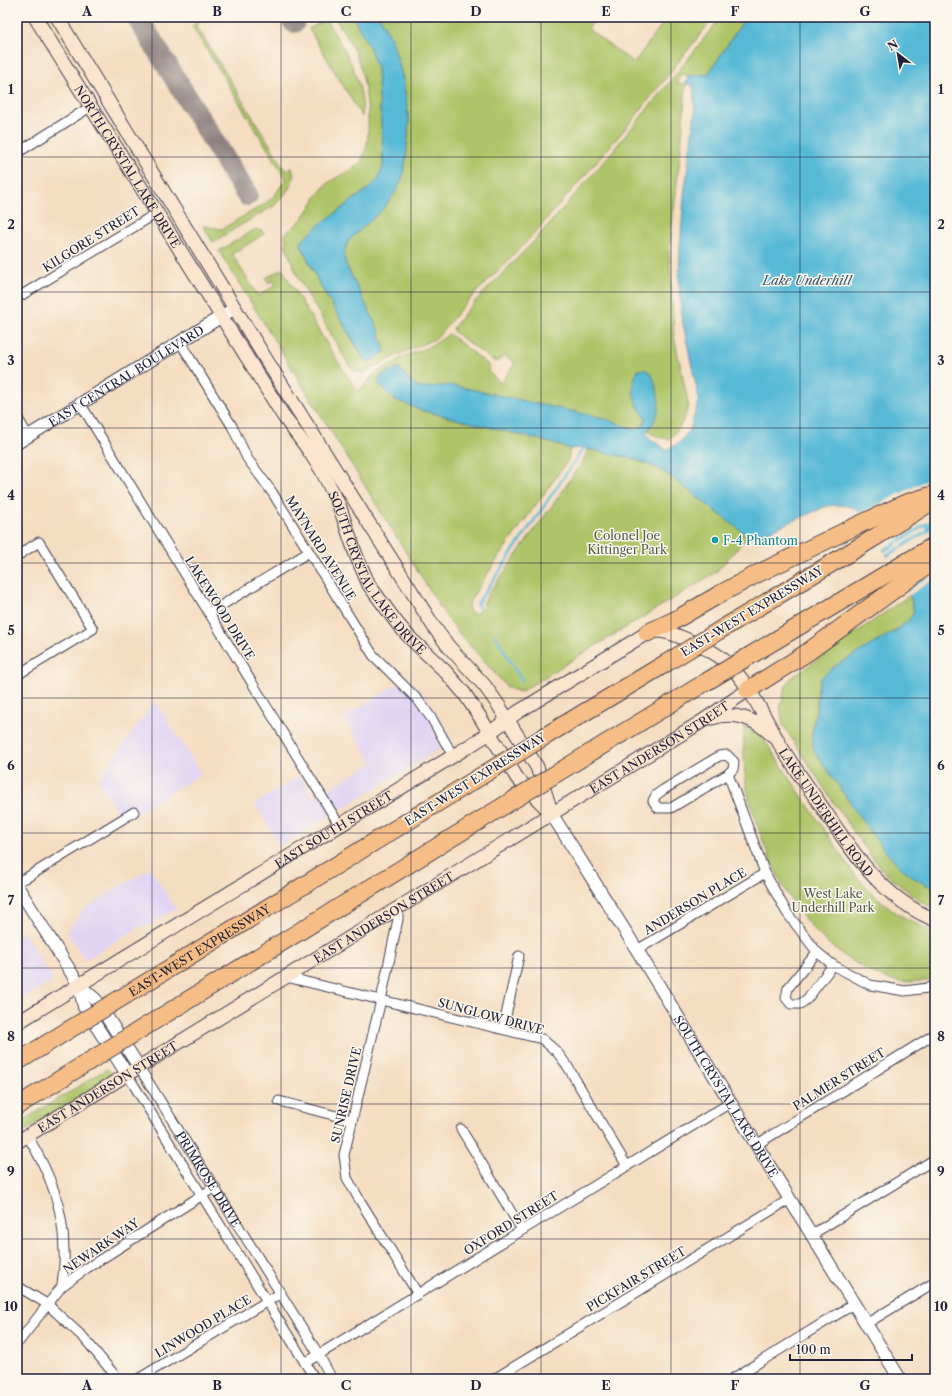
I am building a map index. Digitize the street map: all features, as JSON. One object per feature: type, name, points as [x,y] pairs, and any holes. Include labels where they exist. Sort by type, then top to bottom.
[{"type":"highway","points":[[647,633],[677,619],[751,578],[854,527],[906,503],[935,494]]},
{"type":"highway","name":"EAST-WEST EXPRESSWAY","points":[[17,1062],[547,735],[935,500]]},
{"type":"highway","points":[[17,1106],[706,682],[935,545]]},
{"type":"highway","points":[[748,690],[805,654],[935,560]]},
{"type":"main road","name":"NORTH CRYSTAL LAKE DRIVE","points":[[35,17],[222,316]]},
{"type":"main road","name":"NORTH CRYSTAL LAKE DRIVE","points":[[57,17],[235,308]]},
{"type":"main road","name":"SOUTH CRYSTAL LAKE DRIVE","points":[[235,308],[434,627],[449,647],[485,686],[507,719],[537,767],[551,813]]},
{"type":"main road","name":"SOUTH CRYSTAL LAKE DRIVE","points":[[222,316],[284,417],[307,448],[322,472],[338,505],[356,555],[369,585],[410,638],[445,671],[464,693],[517,778],[551,813]]},
{"type":"main road","name":"LAKE UNDERHILL ROAD","points":[[647,633],[656,631],[663,632],[702,646],[715,653],[734,670],[748,690],[778,742],[850,848],[870,874],[894,896],[914,910],[935,920]]},
{"type":"main road","name":"EAST SOUTH STREET","points":[[17,1023],[340,826],[489,733],[507,719],[647,633]]},
{"type":"main road","name":"EAST ANDERSON STREET","points":[[22,1138],[701,722],[748,690]]},
{"type":"main road","name":"LAKE UNDERHILL ROAD","points":[[701,722],[720,715],[734,715],[747,719],[763,727],[778,742]]},
{"type":"street","points":[[17,153],[90,107]]},
{"type":"street","name":"KILGORE STREET","points":[[17,298],[157,212]]},
{"type":"street","name":"EAST CENTRAL BOULEVARD","points":[[17,443],[235,308]]},
{"type":"street","name":"MAYNARD AVENUE","points":[[180,342],[232,426],[247,458],[272,492],[373,655],[418,700],[432,719],[453,756]]},
{"type":"street","name":"LAKEWOOD DRIVE","points":[[80,403],[340,826]]},
{"type":"street","points":[[17,417],[28,436]]},
{"type":"street","points":[[17,556],[39,542],[93,629],[17,676]]},
{"type":"street","points":[[209,613],[309,552]]},
{"type":"street","points":[[727,755],[734,762],[733,769],[728,774],[671,808],[658,808],[653,801],[656,795],[662,790],[718,756],[727,755]]},
{"type":"street","points":[[728,774],[766,873],[787,913],[817,952],[833,965],[870,985],[905,991],[935,987]]},
{"type":"street","points":[[17,881],[26,878],[134,812]]},
{"type":"street","name":"SOUTH CRYSTAL LAKE DRIVE","points":[[551,813],[637,950],[900,1379]]},
{"type":"street","name":"ANDERSON PLACE","points":[[637,950],[766,873]]},
{"type":"street","name":"PRIMROSE DRIVE","points":[[17,886],[78,985],[84,1007],[315,1379]]},
{"type":"street","name":"SUNRISE DRIVE","points":[[398,908],[398,919],[381,1000],[344,1155],[347,1178],[418,1294]]},
{"type":"street","points":[[817,952],[788,988],[786,998],[791,1004],[800,1004],[807,999],[833,965]]},
{"type":"street","points":[[503,1030],[519,956]]},
{"type":"street","name":"SUNGLOW DRIVE","points":[[286,977],[542,1039],[557,1052],[568,1067],[627,1166]]},
{"type":"street","name":"PRIMROSE DRIVE","points":[[78,985],[96,1000],[139,1066],[319,1355],[332,1379]]},
{"type":"street","name":"PALMER STREET","points":[[756,1144],[935,1034]]},
{"type":"street","points":[[279,1101],[352,1120]]},
{"type":"street","name":"OXFORD STREET","points":[[305,1363],[730,1103]]},
{"type":"street","points":[[461,1129],[522,1230]]},
{"type":"street","points":[[22,1138],[43,1163],[56,1195],[62,1226],[64,1253],[62,1286]]},
{"type":"street","points":[[811,1235],[935,1159]]},
{"type":"street","name":"NEWARK WAY","points":[[17,1344],[62,1286],[87,1268],[215,1187]]},
{"type":"street","name":"PICKFAIR STREET","points":[[494,1379],[790,1199]]},
{"type":"street","points":[[866,1324],[935,1282]]},
{"type":"street","points":[[17,1286],[48,1304],[84,1338],[118,1379]]},
{"type":"street","name":"LINWOOD PLACE","points":[[138,1379],[280,1293]]},
{"type":"street","points":[[732,1379],[854,1304]]},
{"type":"shaded area","points":[[407,678],[426,697],[452,739],[440,749],[280,846],[255,804],[300,776],[314,798],[372,763],[344,717]]},
{"type":"shaded area","points":[[155,700],[201,774],[122,821],[98,780]]},
{"type":"shaded area","points":[[150,868],[176,909],[144,928],[142,925],[85,960],[67,931],[83,910]]},
{"type":"shaded area","points":[[24,933],[53,980],[17,1003],[17,937]]},
{"type":"green space","points":[[318,17],[324,17],[351,64],[360,90],[362,117],[309,29],[321,22]]},
{"type":"green space","points":[[334,17],[353,17],[370,48],[377,69],[383,167],[378,179],[368,189],[342,208],[301,245],[321,287],[365,361],[369,362],[385,352],[378,329],[346,265],[344,256],[345,249],[349,240],[383,209],[406,160],[409,121],[403,79],[393,43],[380,17],[597,17],[588,29],[634,63],[667,17],[714,17],[631,122],[532,236],[462,307],[437,338],[406,351],[363,373],[354,371],[350,367],[298,277],[286,247],[285,234],[303,218],[321,190],[328,183],[353,169],[361,161],[368,139],[368,110],[360,67],[355,52]]},
{"type":"green space","name":"Colonel Joe Kittinger Park","points":[[721,17],[746,17],[708,74],[688,76],[680,74],[678,83],[686,84],[681,148],[669,252],[674,336],[688,407],[685,417],[673,436],[669,439],[650,433],[649,428],[652,424],[636,404],[646,419],[643,426],[635,431],[603,418],[419,388],[407,378],[401,370],[385,373],[378,381],[394,399],[420,410],[541,440],[570,449],[568,460],[500,555],[471,599],[468,606],[470,612],[474,614],[482,609],[489,593],[580,466],[589,449],[638,461],[657,468],[666,473],[748,536],[716,572],[520,692],[508,688],[458,632],[445,615],[219,251],[256,229],[262,231],[264,234],[232,254],[258,296],[276,285],[273,280],[269,283],[266,278],[282,269],[331,351],[358,392],[378,372],[405,356],[438,342],[449,334],[487,364],[489,367],[488,372],[501,383],[515,363],[504,355],[498,362],[492,360],[454,332],[453,328],[469,308],[535,240],[595,172],[670,82]]},
{"type":"green space","points":[[199,19],[200,22],[196,25],[286,171],[292,168],[293,173],[292,183],[275,205],[213,242],[203,226],[222,229],[266,203],[274,196],[286,179],[192,26]]},
{"type":"green space","points":[[910,595],[914,612],[909,620],[818,687],[817,705],[812,735],[889,855],[926,885],[935,888],[935,909],[923,903],[886,874],[870,855],[835,805],[783,725],[780,708],[786,686],[791,678]]},
{"type":"green space","name":"West Lake Underhill Park","points":[[744,726],[761,735],[854,874],[874,895],[898,914],[928,930],[935,932],[935,980],[901,982],[891,980],[857,964],[821,937],[794,904],[773,866],[750,801],[745,771]]},
{"type":"green space","points":[[107,1069],[114,1076],[17,1136],[17,1124]]},
{"type":"water","points":[[353,17],[380,17],[393,43],[403,79],[409,121],[406,160],[402,179],[396,192],[383,209],[349,240],[345,249],[344,256],[346,265],[378,329],[385,352],[369,362],[366,361],[321,287],[301,245],[303,240],[318,226],[368,189],[378,179],[383,167],[377,69],[370,48]]},
{"type":"water","name":"Lake Underhill","points":[[746,17],[935,17],[935,888],[910,874],[887,853],[814,751],[812,735],[817,705],[818,687],[821,678],[835,666],[895,631],[909,620],[914,612],[910,595],[862,513],[852,507],[841,505],[827,506],[758,536],[748,536],[666,473],[653,466],[634,459],[582,448],[570,449],[541,440],[420,410],[394,399],[379,384],[378,381],[380,377],[397,368],[401,370],[407,378],[419,388],[451,385],[603,418],[635,430],[643,426],[646,419],[638,407],[634,395],[633,384],[638,370],[645,369],[651,374],[659,400],[658,411],[654,421],[646,433],[648,437],[666,450],[679,443],[690,430],[699,400],[682,319],[679,284],[684,196],[695,111],[693,85],[686,84],[688,76],[708,74]]},
{"type":"pier","points":[[935,476],[935,517],[881,550],[860,514]]},
{"type":"pier","points":[[925,527],[927,530],[902,544],[903,545],[899,548],[898,547],[884,555],[883,553],[897,545],[896,543],[901,542]]},
{"type":"pier","points":[[935,528],[935,569],[905,590],[886,558]]},
{"type":"pier","points":[[935,572],[935,578],[908,596],[906,592]]},
{"type":"waterway","points":[[479,608],[477,604],[585,446]]},
{"type":"waterway","points":[[495,635],[522,681]]},
{"type":"taxiway","points":[[137,17],[247,195]]},
{"type":"taxiway","points":[[291,17],[294,22]]},
{"type":"place","name":"F-4 Phantom","points":[[715,540]]}]
